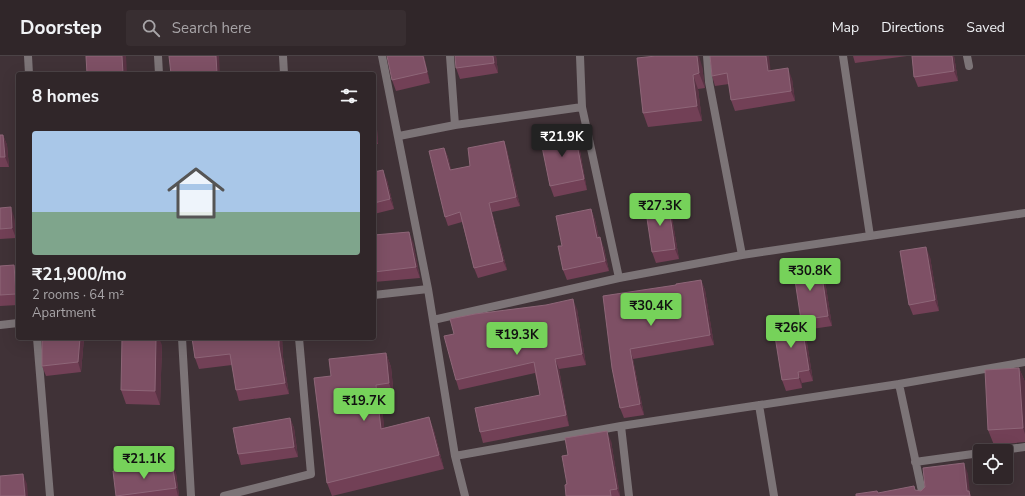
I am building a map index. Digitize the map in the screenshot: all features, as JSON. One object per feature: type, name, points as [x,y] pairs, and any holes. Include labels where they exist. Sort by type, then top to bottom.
[{"type":"street","points":[[28,56],[29,72]]},
{"type":"street","points":[[158,56],[159,72]]},
{"type":"street","points":[[283,56],[284,72]]},
{"type":"street","points":[[382,56],[428,289],[455,456],[465,496]]},
{"type":"street","points":[[450,56],[456,125]]},
{"type":"street","points":[[580,56],[582,107],[619,278]]},
{"type":"street","points":[[707,56],[709,82],[742,255]]},
{"type":"street","points":[[843,56],[870,236]]},
{"type":"street","points":[[967,56],[969,66]]},
{"type":"street","points":[[399,136],[456,125],[582,107]]},
{"type":"street","points":[[433,320],[619,278],[742,255],[1025,213]]},
{"type":"street","points":[[376,295],[428,289]]},
{"type":"street","points":[[0,325],[16,323]]},
{"type":"street","points":[[37,340],[50,496]]},
{"type":"street","points":[[182,340],[191,496]]},
{"type":"street","points":[[224,496],[311,474],[299,340]]},
{"type":"street","points":[[455,456],[621,426],[899,384],[1025,362]]},
{"type":"street","points":[[899,384],[923,496]]},
{"type":"street","points":[[759,405],[774,496]]},
{"type":"street","points":[[621,426],[630,496]]},
{"type":"street","points":[[1013,449],[1025,447]]},
{"type":"street","points":[[915,462],[973,454]]},
{"type":"building","points":[[86,56],[122,56],[123,72],[87,72]]},
{"type":"building","points":[[169,56],[216,56],[217,72],[171,72]]},
{"type":"building","points":[[387,56],[423,56],[427,72],[392,80]]},
{"type":"building","points":[[455,56],[493,56],[494,63],[456,68]]},
{"type":"building","points":[[656,56],[697,56],[699,73],[693,75],[697,106],[643,113],[637,58]]},
{"type":"building","points":[[710,56],[766,56],[768,71],[788,68],[791,91],[731,100],[727,73],[712,76]]},
{"type":"building","points":[[912,56],[952,56],[954,71],[914,77]]},
{"type":"building","points":[[574,130],[584,179],[550,186],[540,137]]},
{"type":"building","points":[[0,135],[3,135],[5,157],[0,157]]},
{"type":"building","points":[[504,141],[516,197],[489,203],[503,261],[474,268],[460,212],[445,217],[429,151],[444,148],[450,170],[470,166],[468,148]]},
{"type":"building","points":[[383,170],[390,199],[376,202],[376,172]]},
{"type":"building","points":[[668,202],[675,249],[652,252],[645,205]]},
{"type":"building","points":[[11,207],[12,228],[0,229],[0,208]]},
{"type":"building","points":[[591,209],[597,238],[600,237],[605,261],[563,270],[558,246],[562,246],[556,216]]},
{"type":"building","points":[[409,232],[416,267],[376,272],[376,235]]},
{"type":"building","points":[[926,247],[935,300],[909,305],[900,251]]},
{"type":"building","points":[[820,263],[828,316],[801,320],[793,267]]},
{"type":"building","points":[[14,265],[16,294],[0,295],[0,266]]},
{"type":"building","points":[[701,280],[710,335],[630,349],[640,404],[620,408],[612,368],[603,296]]},
{"type":"building","points":[[573,299],[582,354],[555,359],[566,415],[480,432],[475,408],[540,395],[534,362],[456,380],[444,336],[454,334],[450,319],[475,314],[546,305]]},
{"type":"building","points":[[801,320],[809,370],[798,372],[799,378],[782,380],[773,324]]},
{"type":"building","points":[[42,340],[80,340],[78,362],[42,366]]},
{"type":"building","points":[[122,340],[156,340],[155,391],[121,390]]},
{"type":"building","points":[[192,340],[279,340],[285,383],[236,390],[230,354],[195,358]]},
{"type":"building","points":[[386,353],[389,383],[376,385],[381,429],[429,417],[439,455],[327,483],[314,378],[331,376],[329,359]]},
{"type":"building","points":[[1019,368],[1023,428],[988,430],[985,370]]},
{"type":"building","points":[[290,418],[294,447],[238,454],[233,428]]},
{"type":"building","points":[[607,431],[617,489],[610,490],[611,496],[566,496],[565,485],[567,484],[562,456],[568,455],[565,438]]},
{"type":"building","points":[[172,463],[176,488],[116,496],[113,471]]},
{"type":"building","points":[[964,463],[967,491],[969,491],[970,496],[856,496],[856,494],[877,491],[878,493],[914,486],[915,490],[921,491],[925,487],[923,468]]},
{"type":"building","points":[[23,474],[25,496],[0,496],[0,476]]}]
